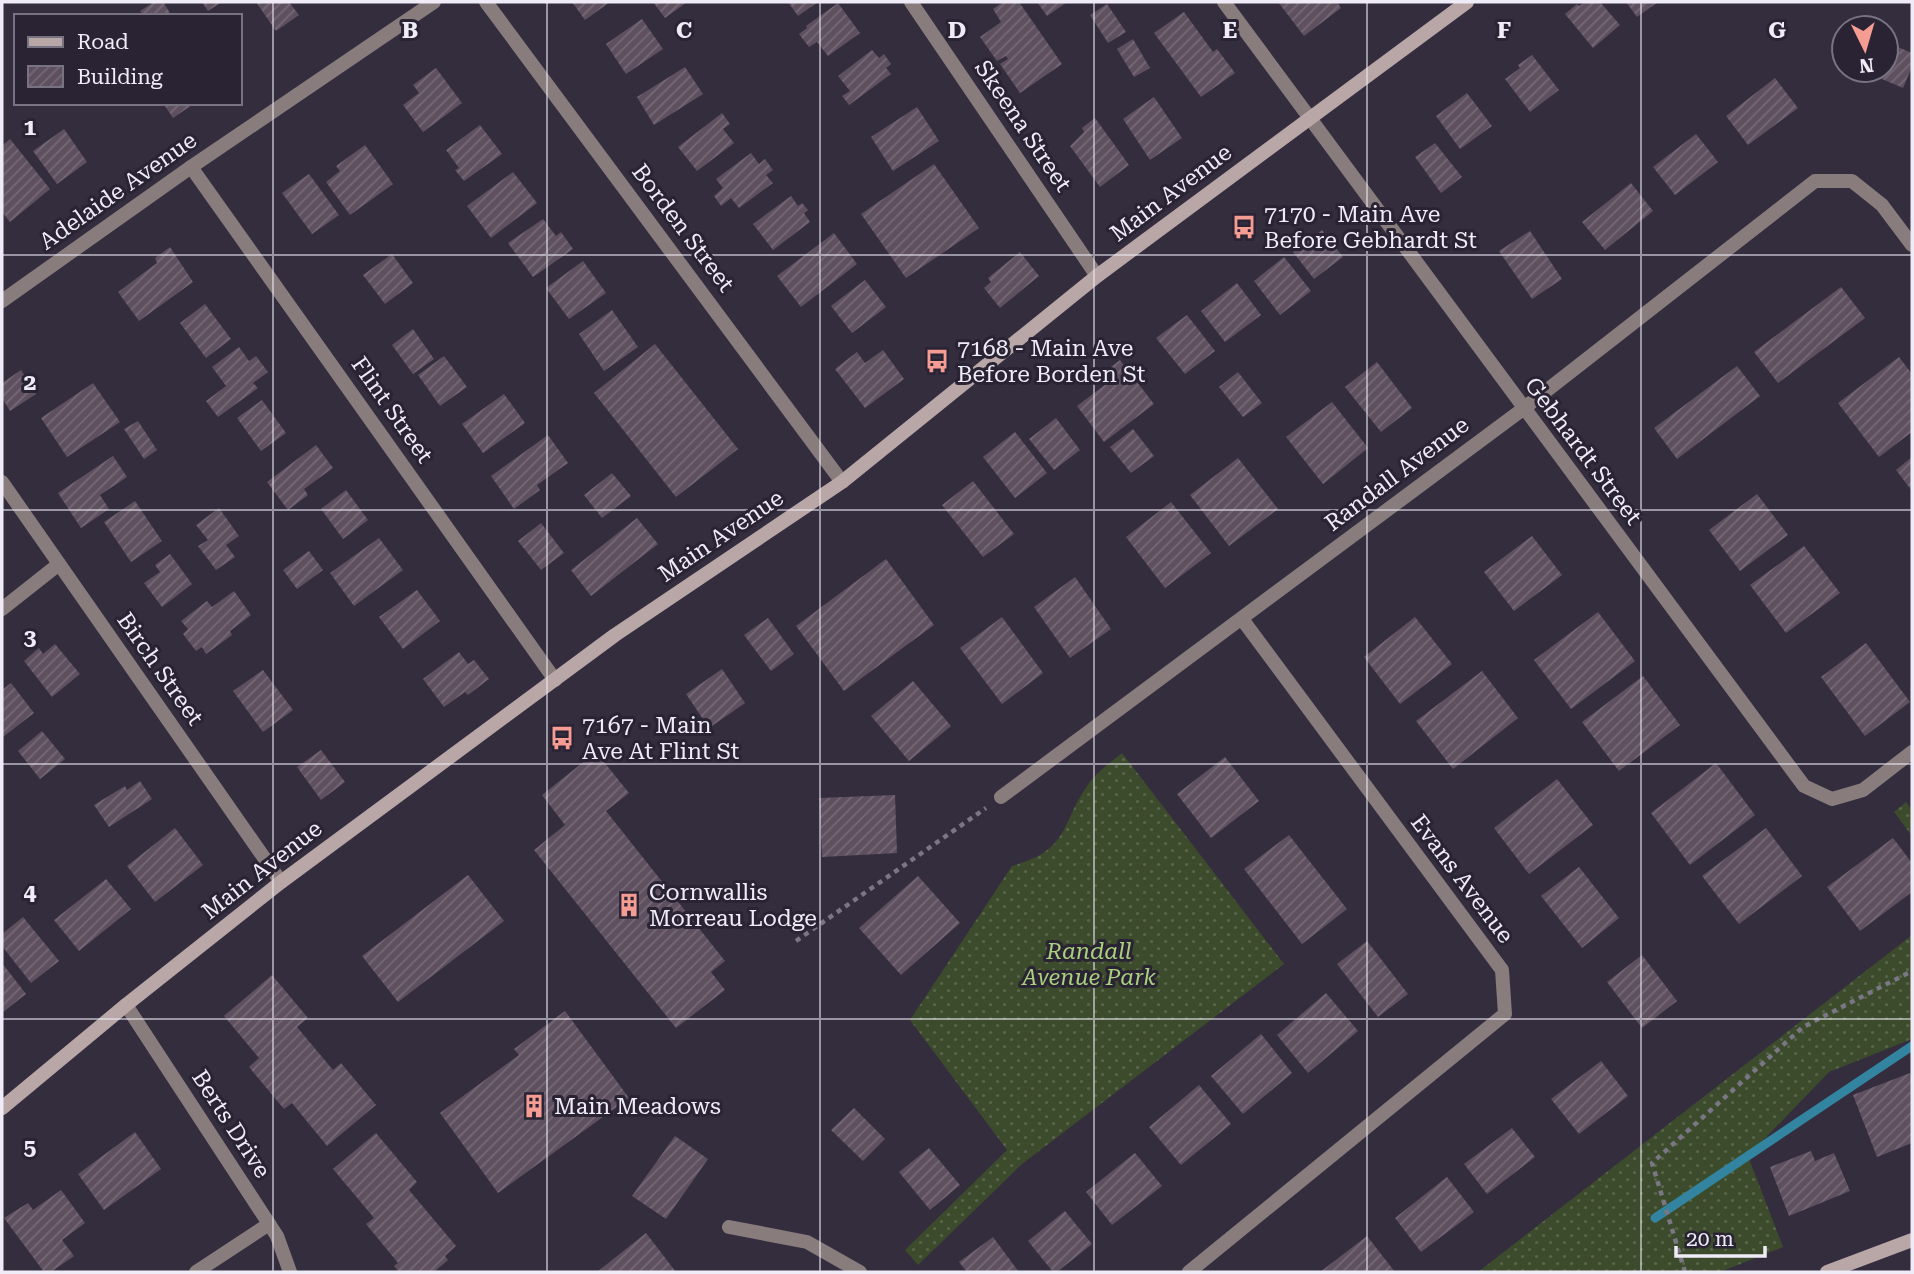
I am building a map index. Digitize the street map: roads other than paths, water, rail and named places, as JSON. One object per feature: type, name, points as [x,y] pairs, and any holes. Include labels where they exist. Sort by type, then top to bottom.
[{"type":"street","name":"Adelaide Avenue","points":[[2,301],[191,167],[434,2]]},
{"type":"street","name":"Borden Street","points":[[486,2],[842,482]]},
{"type":"street","name":"Skeena Street","points":[[911,2],[1097,276]]},
{"type":"street","name":"Gebhardt Street","points":[[1224,2],[1522,409],[1804,786],[1832,799],[1863,790],[1912,752]]},
{"type":"street","name":"Main Avenue","points":[[2,1108],[281,882],[615,635],[842,482],[1097,276],[1466,2]]},
{"type":"street","name":"Flint Street","points":[[191,167],[555,680]]},
{"type":"street","name":"Randall Avenue","points":[[1001,797],[1522,409],[1815,181],[1852,181],[1882,205],[1912,245]]},
{"type":"street","name":"Birch Street","points":[[2,482],[281,882]]},
{"type":"street","points":[[2,609],[59,564]]},
{"type":"street","name":"Evans Avenue","points":[[1189,1272],[1506,1014],[1502,970],[1242,619]]},
{"type":"street","name":"Berts Drive","points":[[126,1005],[277,1236],[290,1272]]},
{"type":"street","points":[[196,1272],[269,1224]]},
{"type":"street","points":[[729,1227],[807,1242],[860,1272]]},
{"type":"street","points":[[1827,1272],[1912,1240]]},
{"type":"waterway","points":[[1655,1218],[1912,1046]]},
{"type":"place","name":"7170 - Main Ave Before Gebhardt St","points":[[1244,227]]},
{"type":"place","name":"7168 - Main Ave Before Borden St","points":[[937,361]]},
{"type":"place","name":"7167 - Main Ave At Flint St","points":[[562,738]]},
{"type":"place","name":"Cornwallis Morreau Lodge","points":[[629,905]]},
{"type":"place","name":"Main Meadows","points":[[534,1106]]},
{"type":"park label","name":"Randall Avenue Park","points":[[1089,964]]}]
